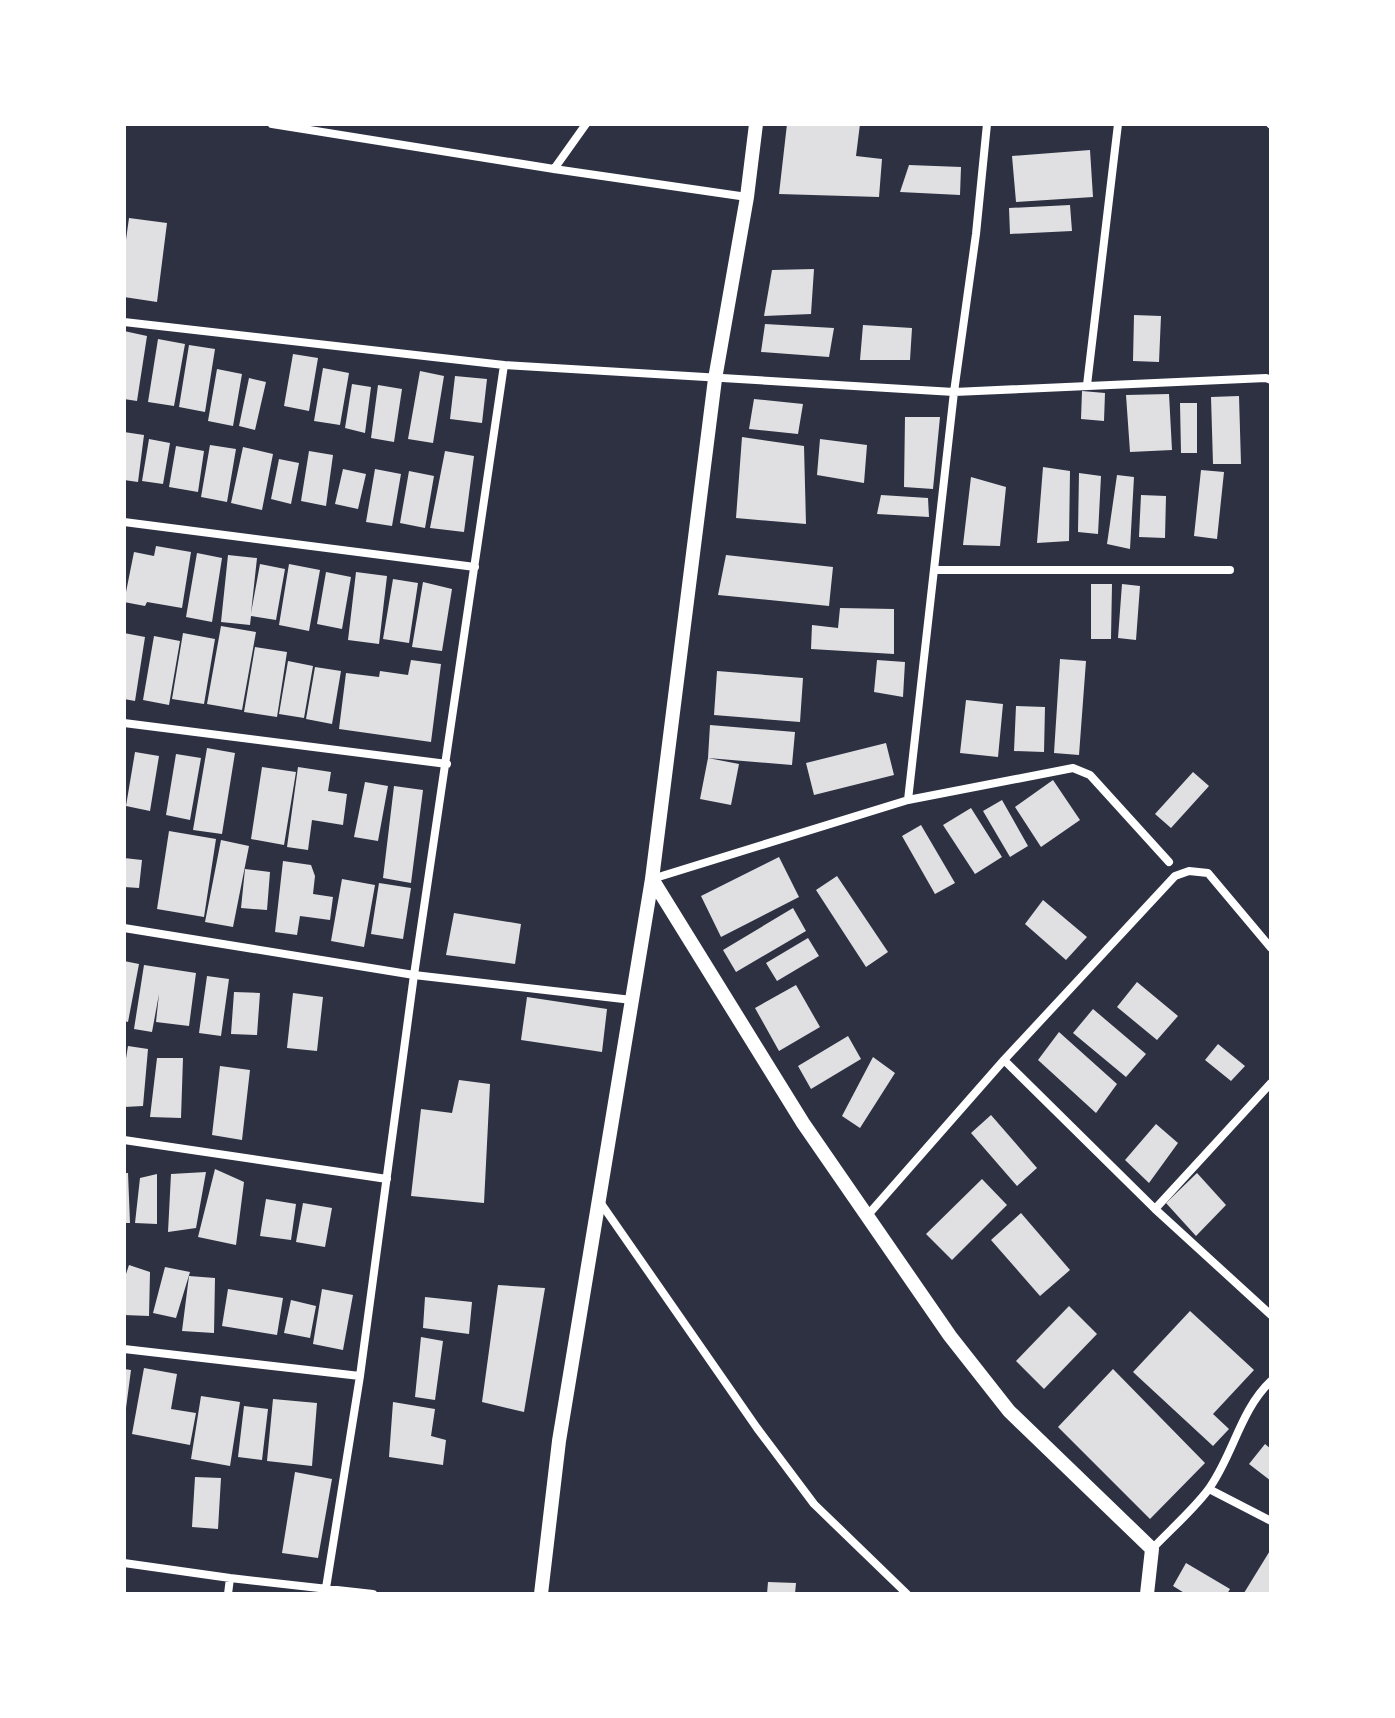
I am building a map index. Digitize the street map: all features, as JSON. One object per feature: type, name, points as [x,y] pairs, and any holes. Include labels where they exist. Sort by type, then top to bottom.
[{"type":"street","points":[[272,124],[326,128],[554,169],[747,197]]},
{"type":"street","points":[[554,169],[586,124]]},
{"type":"street","points":[[541,1594],[559,1441],[652,879],[715,379],[747,197],[756,124]]},
{"type":"street","points":[[908,800],[987,124]]},
{"type":"street","points":[[1087,385],[1118,124]]},
{"type":"street","points":[[124,322],[504,365],[954,392],[1266,379],[1271,369]]},
{"type":"street","points":[[326,1588],[360,1376],[414,975],[504,365]]},
{"type":"street","points":[[124,522],[475,567]]},
{"type":"street","points":[[934,570],[1230,570]]},
{"type":"street","points":[[124,723],[447,764]]},
{"type":"street","points":[[652,879],[908,800],[1073,768],[1090,775],[1169,862]]},
{"type":"street","points":[[867,1216],[1004,1060],[1175,876],[1189,871],[1208,873],[1271,948]]},
{"type":"street","points":[[652,879],[803,1123],[950,1336],[1009,1411],[1152,1549]]},
{"type":"street","points":[[124,928],[414,975],[632,1000]]},
{"type":"street","points":[[1004,1060],[1155,1209],[1271,1315]]},
{"type":"street","points":[[1155,1209],[1271,1083]]},
{"type":"street","points":[[124,1140],[387,1179]]},
{"type":"street","points":[[600,1202],[757,1428],[814,1504],[907,1594]]},
{"type":"street","points":[[124,1349],[360,1376]]},
{"type":"street","points":[[1147,1594],[1152,1549],[1209,1489],[1244,1419],[1271,1381]]},
{"type":"street","points":[[1209,1489],[1271,1521]]},
{"type":"street","points":[[124,1563],[373,1594]]},
{"type":"street","points":[[228,1594],[230,1578]]},
{"type":"building","points":[[787,124],[860,124],[856,156],[882,159],[879,197],[779,194]]},
{"type":"building","points":[[1090,150],[1093,197],[1016,202],[1012,156]]},
{"type":"building","points":[[909,165],[961,167],[960,195],[900,192]]},
{"type":"building","points":[[1070,205],[1072,231],[1010,234],[1009,208]]},
{"type":"building","points":[[129,218],[167,223],[157,302],[124,297],[124,254]]},
{"type":"building","points":[[814,269],[811,314],[764,316],[772,270]]},
{"type":"building","points":[[1134,315],[1161,316],[1159,362],[1133,361]]},
{"type":"building","points":[[765,324],[834,328],[829,357],[761,352]]},
{"type":"building","points":[[863,325],[912,328],[910,360],[860,360]]},
{"type":"building","points":[[124,331],[147,336],[137,401],[124,399]]},
{"type":"building","points":[[158,339],[185,344],[174,406],[148,402]]},
{"type":"building","points":[[189,345],[215,349],[205,412],[179,407]]},
{"type":"building","points":[[293,354],[318,358],[309,411],[284,406]]},
{"type":"building","points":[[323,368],[349,373],[340,425],[314,421]]},
{"type":"building","points":[[217,369],[242,374],[233,426],[208,421]]},
{"type":"building","points":[[420,371],[444,376],[433,443],[408,439]]},
{"type":"building","points":[[455,376],[487,379],[482,423],[450,419]]},
{"type":"building","points":[[249,378],[266,382],[255,430],[239,426]]},
{"type":"building","points":[[352,384],[371,387],[365,433],[345,428]]},
{"type":"building","points":[[378,385],[402,389],[394,442],[371,438]]},
{"type":"building","points":[[1082,391],[1105,393],[1104,421],[1081,419]]},
{"type":"building","points":[[1169,394],[1172,450],[1130,452],[1126,395]]},
{"type":"building","points":[[1239,396],[1241,464],[1213,464],[1211,397]]},
{"type":"building","points":[[754,399],[803,404],[798,434],[749,429]]},
{"type":"building","points":[[1180,403],[1197,403],[1197,453],[1181,453]]},
{"type":"building","points":[[905,417],[940,417],[933,489],[904,487]]},
{"type":"building","points":[[124,432],[144,435],[138,482],[124,480]]},
{"type":"building","points":[[742,437],[804,446],[806,524],[736,518]]},
{"type":"building","points":[[149,439],[170,443],[163,484],[142,481]]},
{"type":"building","points":[[820,439],[867,445],[864,483],[817,475]]},
{"type":"building","points":[[210,445],[236,449],[227,502],[201,497]]},
{"type":"building","points":[[176,446],[204,451],[198,492],[169,487]]},
{"type":"building","points":[[243,447],[273,454],[262,510],[231,503]]},
{"type":"building","points":[[309,451],[333,455],[326,506],[301,501]]},
{"type":"building","points":[[445,451],[474,456],[464,532],[430,528]]},
{"type":"building","points":[[279,459],[299,463],[291,504],[271,499]]},
{"type":"building","points":[[1043,467],[1070,471],[1069,541],[1037,543]]},
{"type":"building","points":[[343,469],[366,474],[358,509],[335,504]]},
{"type":"building","points":[[375,469],[401,474],[392,526],[366,522]]},
{"type":"building","points":[[1201,470],[1224,472],[1217,539],[1194,536]]},
{"type":"building","points":[[409,471],[434,476],[425,528],[400,523]]},
{"type":"building","points":[[1079,473],[1101,476],[1098,534],[1078,532]]},
{"type":"building","points":[[1117,475],[1134,477],[1130,549],[1107,544]]},
{"type":"building","points":[[971,477],[1006,487],[1000,546],[963,545]]},
{"type":"building","points":[[881,495],[928,498],[929,517],[877,514]]},
{"type":"building","points":[[1141,495],[1166,496],[1165,538],[1139,537]]},
{"type":"building","points":[[156,546],[191,552],[182,608],[124,602],[134,552],[154,556]]},
{"type":"building","points":[[197,553],[222,558],[212,622],[186,617]]},
{"type":"building","points":[[228,555],[257,558],[251,613],[260,564],[285,569],[276,620],[251,616],[250,625],[221,622]]},
{"type":"building","points":[[726,555],[833,567],[829,606],[718,595]]},
{"type":"building","points":[[289,564],[320,570],[309,631],[279,625]]},
{"type":"building","points":[[326,572],[351,577],[342,629],[317,624]]},
{"type":"building","points":[[356,572],[387,576],[379,644],[348,640]]},
{"type":"building","points":[[393,579],[418,583],[409,643],[383,639]]},
{"type":"building","points":[[423,582],[452,589],[442,651],[412,647]]},
{"type":"building","points":[[1091,584],[1112,584],[1111,639],[1091,639]]},
{"type":"building","points":[[1122,584],[1140,586],[1136,640],[1118,638]]},
{"type":"building","points":[[840,608],[894,609],[894,654],[811,649],[812,625],[838,628]]},
{"type":"building","points":[[221,626],[256,632],[242,710],[207,704]]},
{"type":"building","points":[[124,633],[145,637],[135,701],[124,699]]},
{"type":"building","points":[[183,633],[215,639],[204,704],[172,699]]},
{"type":"building","points":[[154,636],[180,641],[169,705],[143,700]]},
{"type":"building","points":[[255,647],[287,652],[277,717],[244,712]]},
{"type":"building","points":[[1060,659],[1086,661],[1079,755],[1054,753]]},
{"type":"building","points":[[411,660],[441,664],[431,742],[339,729],[346,673],[379,677],[380,671],[408,675]]},
{"type":"building","points":[[877,660],[905,662],[903,697],[874,692]]},
{"type":"building","points":[[288,661],[313,666],[304,718],[279,714]]},
{"type":"building","points":[[315,667],[341,671],[332,724],[306,719]]},
{"type":"building","points":[[717,671],[803,678],[800,722],[714,715]]},
{"type":"building","points":[[966,700],[1003,704],[998,757],[960,753]]},
{"type":"building","points":[[1016,706],[1045,707],[1044,752],[1014,751]]},
{"type":"building","points":[[710,725],[795,732],[792,765],[708,758]]},
{"type":"building","points":[[886,743],[894,775],[814,795],[806,763]]},
{"type":"building","points":[[207,748],[235,753],[222,834],[193,830]]},
{"type":"building","points":[[135,752],[159,756],[150,811],[126,806]]},
{"type":"building","points":[[176,754],[201,758],[190,820],[166,815]]},
{"type":"building","points":[[708,758],[739,764],[731,805],[700,799]]},
{"type":"building","points":[[262,767],[296,772],[284,845],[251,839]]},
{"type":"building","points":[[298,767],[331,772],[328,791],[347,794],[343,825],[312,820],[308,850],[287,847]]},
{"type":"building","points":[[1193,772],[1209,786],[1171,828],[1155,814]]},
{"type":"building","points":[[1053,780],[1080,820],[1041,847],[1015,807]]},
{"type":"building","points":[[365,782],[388,786],[378,841],[354,837]]},
{"type":"building","points":[[394,786],[423,790],[411,883],[383,878]]},
{"type":"building","points":[[1002,800],[1028,846],[1010,857],[983,811]]},
{"type":"building","points":[[971,808],[1002,857],[975,874],[943,825]]},
{"type":"building","points":[[921,825],[955,883],[935,894],[902,836]]},
{"type":"building","points":[[169,831],[216,839],[204,917],[157,909]]},
{"type":"building","points":[[221,840],[249,846],[233,927],[205,922]]},
{"type":"building","points":[[779,857],[799,897],[721,937],[701,896]]},
{"type":"building","points":[[124,858],[142,860],[139,888],[124,887]]},
{"type":"building","points":[[283,861],[311,865],[315,876],[313,894],[333,897],[330,920],[300,916],[297,935],[275,932]]},
{"type":"building","points":[[245,869],[270,872],[267,910],[241,908]]},
{"type":"building","points":[[837,876],[888,952],[866,967],[816,890]]},
{"type":"building","points":[[342,879],[375,885],[364,947],[331,941]]},
{"type":"building","points":[[379,883],[411,888],[403,939],[371,934]]},
{"type":"building","points":[[1043,900],[1087,937],[1066,960],[1025,924]]},
{"type":"building","points":[[793,908],[806,931],[736,972],[723,950]]},
{"type":"building","points":[[454,913],[521,924],[515,964],[446,955]]},
{"type":"building","points":[[808,938],[819,956],[777,981],[766,963]]},
{"type":"building","points":[[124,961],[139,964],[128,1022],[124,1021]]},
{"type":"building","points":[[144,965],[196,973],[189,1026],[156,1022],[159,994],[152,1032],[134,1029]]},
{"type":"building","points":[[207,976],[229,979],[221,1036],[199,1033]]},
{"type":"building","points":[[1137,982],[1178,1016],[1157,1040],[1117,1007]]},
{"type":"building","points":[[796,985],[820,1027],[779,1051],[755,1008]]},
{"type":"building","points":[[234,992],[260,993],[257,1035],[231,1034]]},
{"type":"building","points":[[293,993],[323,997],[317,1051],[287,1048]]},
{"type":"building","points":[[527,997],[607,1009],[602,1052],[521,1040]]},
{"type":"building","points":[[1093,1009],[1146,1054],[1126,1077],[1073,1033]]},
{"type":"building","points":[[1059,1032],[1117,1084],[1096,1113],[1038,1060]]},
{"type":"building","points":[[848,1036],[861,1059],[811,1089],[798,1066]]},
{"type":"building","points":[[1218,1044],[1245,1066],[1231,1081],[1205,1060]]},
{"type":"building","points":[[128,1046],[148,1049],[143,1106],[124,1107]]},
{"type":"building","points":[[873,1057],[895,1073],[860,1128],[842,1116]]},
{"type":"building","points":[[157,1058],[183,1058],[181,1118],[150,1117]]},
{"type":"building","points":[[220,1066],[250,1070],[242,1140],[212,1135]]},
{"type":"building","points":[[459,1080],[490,1084],[484,1203],[411,1196],[421,1109],[452,1113]]},
{"type":"building","points":[[991,1115],[1037,1168],[1017,1186],[971,1133]]},
{"type":"building","points":[[1156,1124],[1178,1143],[1149,1183],[1125,1160]]},
{"type":"building","points":[[215,1169],[244,1182],[236,1245],[198,1237]]},
{"type":"building","points":[[206,1172],[196,1228],[168,1232],[171,1174]]},
{"type":"building","points":[[124,1173],[128,1173],[130,1223],[124,1223]]},
{"type":"building","points":[[1197,1173],[1226,1205],[1196,1236],[1166,1203]]},
{"type":"building","points":[[157,1174],[157,1224],[135,1223],[140,1178]]},
{"type":"building","points":[[982,1179],[1007,1205],[952,1260],[926,1234]]},
{"type":"building","points":[[266,1199],[296,1204],[291,1240],[260,1236]]},
{"type":"building","points":[[303,1203],[332,1208],[325,1247],[296,1242]]},
{"type":"building","points":[[1021,1213],[1070,1270],[1040,1296],[991,1240]]},
{"type":"building","points":[[129,1265],[150,1272],[149,1316],[124,1315],[124,1280]]},
{"type":"building","points":[[165,1267],[190,1272],[176,1318],[153,1313]]},
{"type":"building","points":[[189,1276],[215,1278],[214,1333],[182,1331]]},
{"type":"building","points":[[498,1285],[545,1288],[524,1412],[482,1402]]},
{"type":"building","points":[[228,1289],[283,1298],[277,1335],[222,1326]]},
{"type":"building","points":[[322,1289],[353,1295],[343,1350],[313,1344]]},
{"type":"building","points":[[425,1297],[472,1302],[469,1334],[423,1328]]},
{"type":"building","points":[[291,1300],[316,1306],[310,1338],[284,1333]]},
{"type":"building","points":[[1069,1306],[1097,1334],[1044,1389],[1016,1361]]},
{"type":"building","points":[[1190,1311],[1254,1370],[1213,1414],[1229,1429],[1213,1446],[1133,1372]]},
{"type":"building","points":[[421,1337],[443,1341],[435,1400],[415,1397]]},
{"type":"building","points":[[144,1368],[177,1374],[171,1409],[196,1413],[190,1445],[132,1434]]},
{"type":"building","points":[[124,1369],[131,1370],[126,1408],[124,1408]]},
{"type":"building","points":[[1113,1369],[1205,1463],[1150,1519],[1058,1427]]},
{"type":"building","points":[[201,1396],[240,1402],[230,1466],[191,1459]]},
{"type":"building","points":[[273,1399],[317,1403],[312,1466],[267,1461]]},
{"type":"building","points":[[393,1402],[435,1409],[431,1436],[446,1440],[443,1465],[389,1457]]},
{"type":"building","points":[[244,1406],[268,1409],[262,1460],[238,1457]]},
{"type":"building","points":[[1265,1444],[1271,1449],[1271,1481],[1249,1464]]},
{"type":"building","points":[[295,1472],[332,1479],[318,1558],[282,1553]]},
{"type":"building","points":[[195,1477],[221,1478],[218,1529],[192,1527]]},
{"type":"building","points":[[1271,1549],[1271,1594],[1244,1593]]},
{"type":"building","points":[[1186,1563],[1230,1589],[1227,1594],[1186,1594],[1173,1586]]},
{"type":"building","points":[[768,1582],[796,1583],[795,1594],[767,1594]]}]
